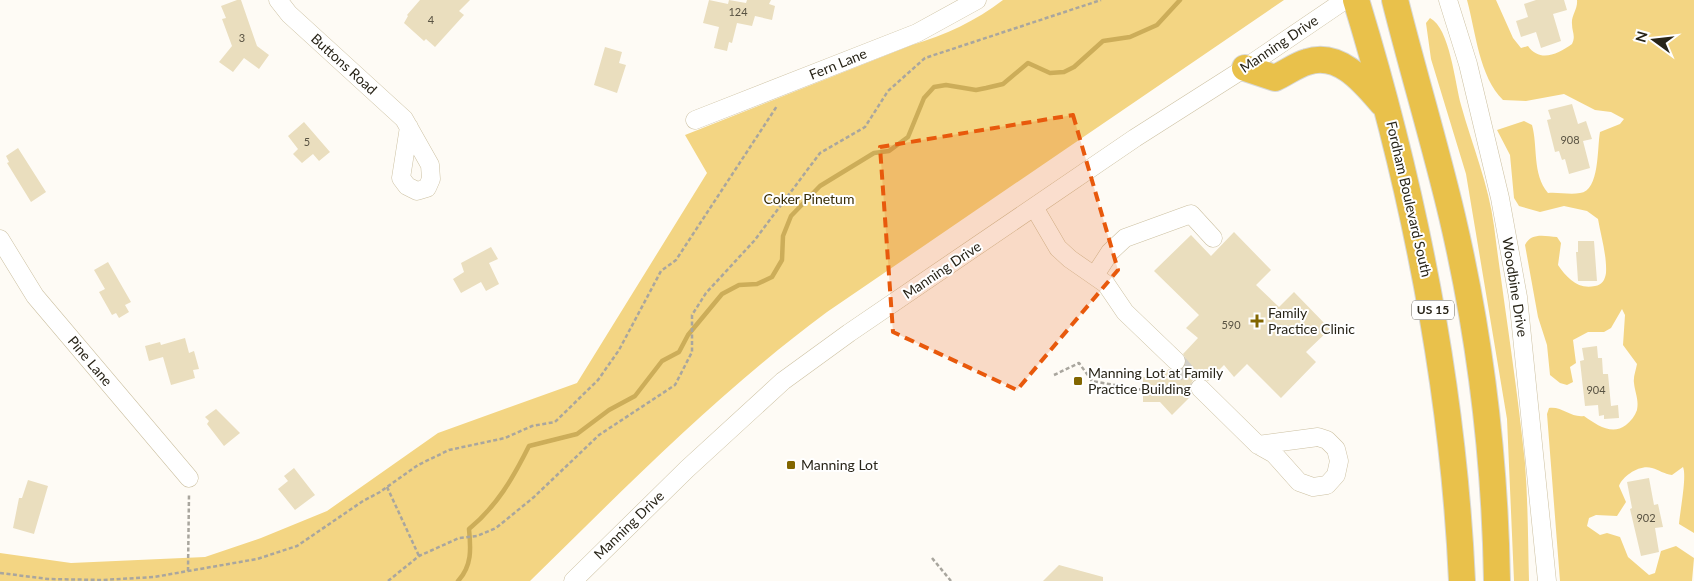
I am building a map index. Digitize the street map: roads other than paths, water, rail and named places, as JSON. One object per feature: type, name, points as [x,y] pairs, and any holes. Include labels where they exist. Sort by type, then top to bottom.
[{"type":"highway","name":"Fordham Boulevard South","points":[[1356,0],[1388,111],[1421,246],[1437,330],[1454,464],[1462,581]]},
{"type":"highway","name":"US 15","points":[[1395,0],[1430,124],[1467,293],[1490,453],[1496,581]]},
{"type":"highway","points":[[1245,68],[1275,78],[1309,61],[1331,61],[1350,70],[1360,78],[1388,111]]},
{"type":"street","name":"Buttons Road","points":[[278,0],[289,14],[404,119],[409,128]]},
{"type":"street","name":"Fern Lane","points":[[695,120],[916,33],[977,0]]},
{"type":"street","name":"Manning Drive","points":[[573,581],[680,476],[783,381],[849,333],[1134,138],[1245,68],[1345,0]]},
{"type":"street","name":"Woodbine Drive","points":[[1448,0],[1468,64],[1500,198],[1518,297],[1547,581]]},
{"type":"street","points":[[1034,207],[1058,248],[1070,259],[1106,284],[1125,312],[1176,361]]},
{"type":"street","points":[[1095,275],[1110,252],[1125,238],[1191,214],[1213,238]]},
{"type":"street","name":"Pine Lane","points":[[0,238],[35,296],[189,478]]},
{"type":"street","points":[[1200,388],[1258,446]]},
{"type":"waterway","points":[[458,581],[463,575],[470,557],[469,529],[496,501],[517,469],[529,446],[577,434],[609,410],[635,396],[662,361],[679,352],[688,335],[722,294],[739,285],[757,284],[772,277],[782,260],[783,236],[791,216],[820,186],[874,153],[889,151],[908,137],[924,98],[934,87],[946,85],[976,90],[1003,84],[1028,63],[1050,73],[1064,72],[1074,67],[1103,41],[1130,37],[1157,25],[1180,0]]},
{"type":"tunnel","points":[[1176,361],[1200,388]]},
{"type":"place","name":"Family Practice Clinic","points":[[1257,321]]},
{"type":"place","name":"Manning Lot at Family Practice Building","points":[[1078,381]]},
{"type":"place","name":"Manning Lot","points":[[791,465]]},
{"type":"park label","name":"Coker Pinetum","points":[[809,199]]}]
